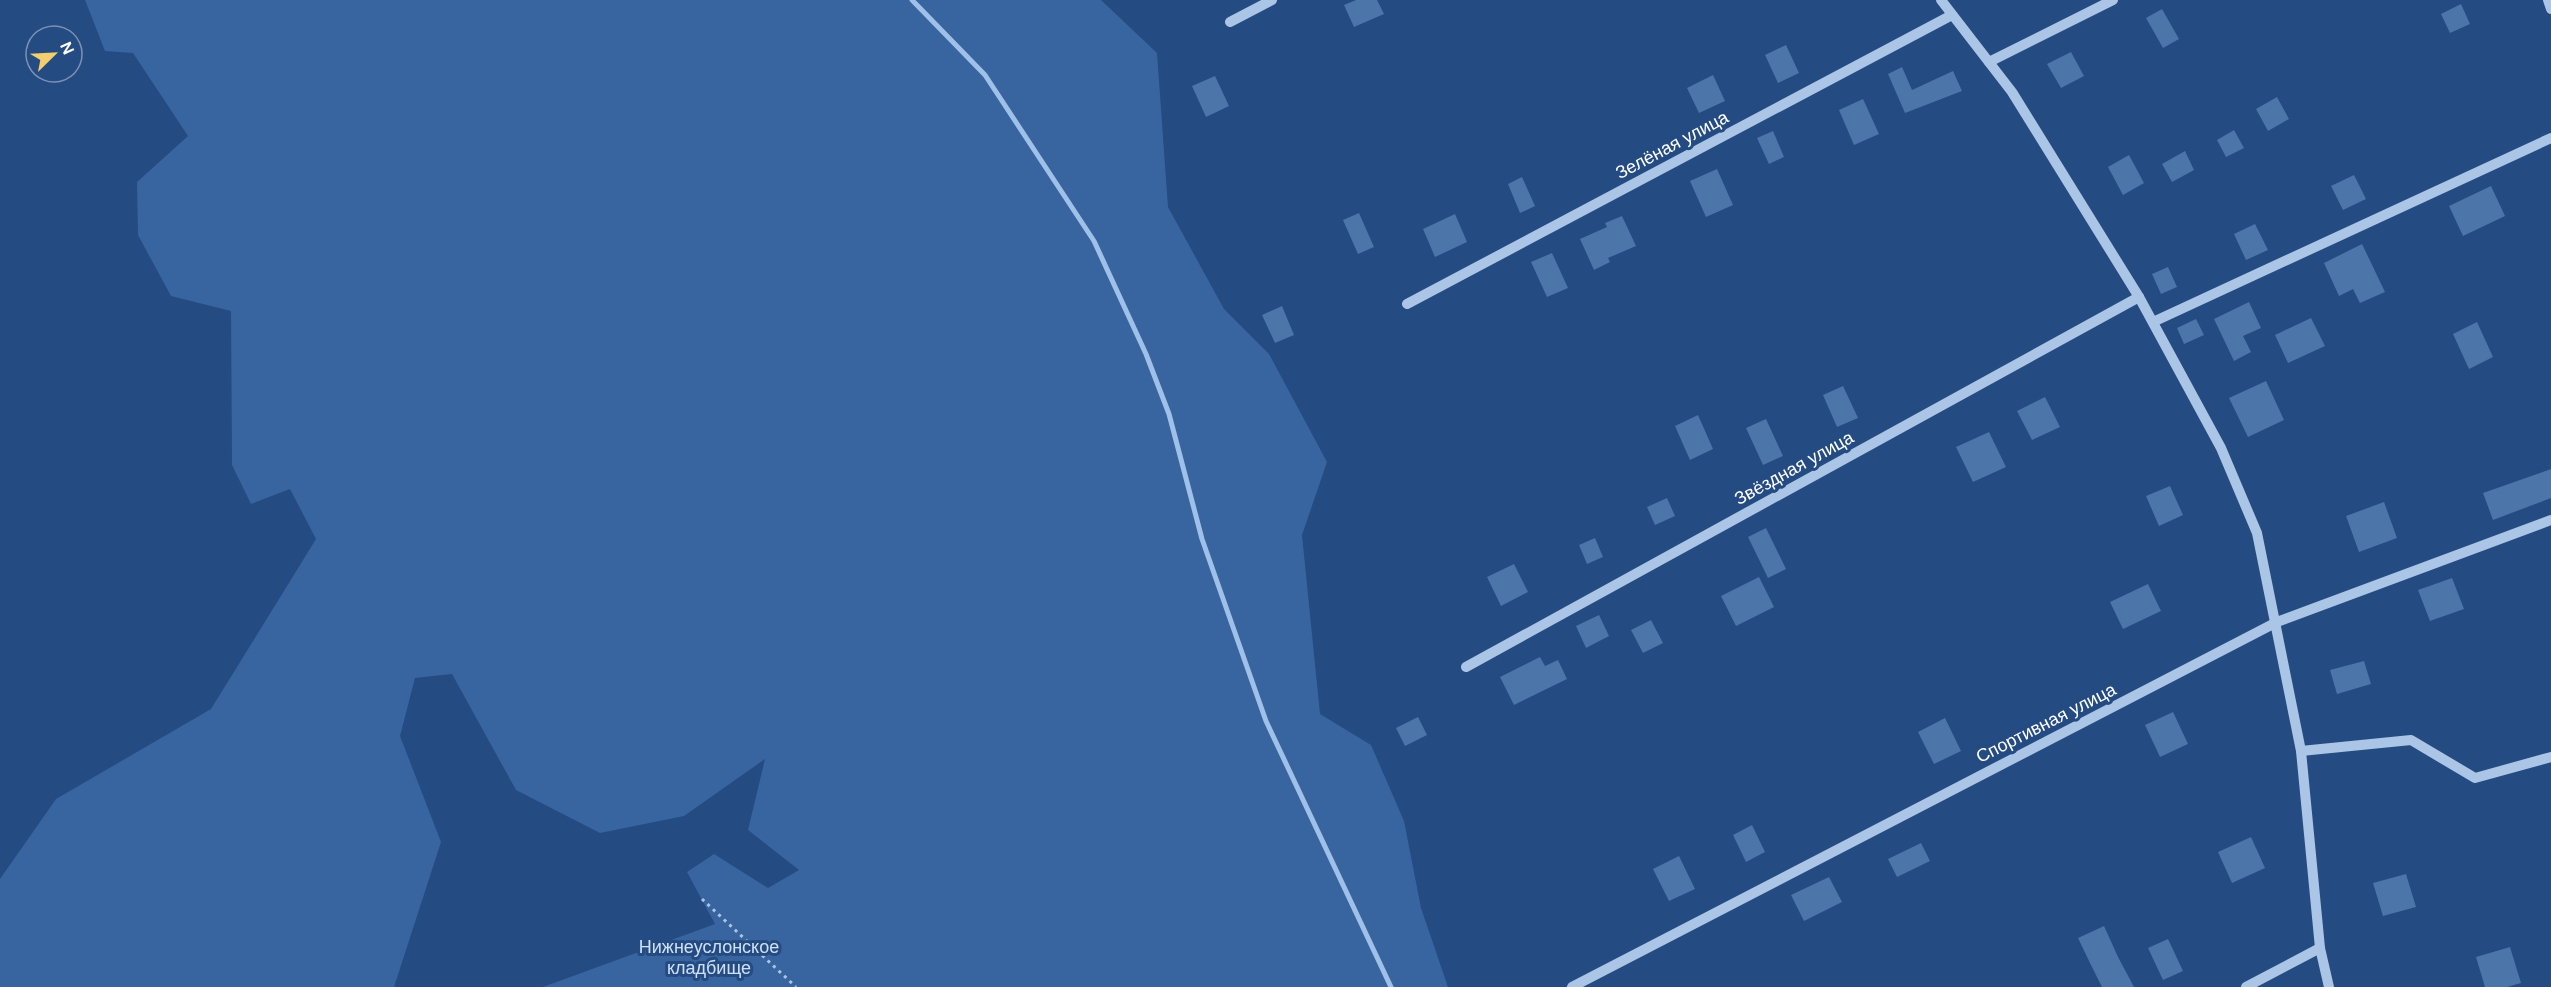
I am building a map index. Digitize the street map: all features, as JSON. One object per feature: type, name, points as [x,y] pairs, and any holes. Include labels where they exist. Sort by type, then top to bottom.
[{"type":"street","points":[[1230,22],[1272,0]]},
{"type":"street","points":[[1941,0],[2012,92],[2139,297],[2221,448],[2257,533],[2277,622],[2301,751],[2320,948],[2329,987]]},
{"type":"street","points":[[1989,62],[2113,0]]},
{"type":"street","points":[[2548,0],[2551,9]]},
{"type":"street","name":"Зелёная улица","points":[[1407,304],[1952,15]]},
{"type":"street","points":[[2153,322],[2551,138]]},
{"type":"street","name":"Звёздная улица","points":[[1466,667],[2139,297]]},
{"type":"street","name":"Спортивная улица","points":[[1572,987],[2277,622],[2551,520]]},
{"type":"street","points":[[2301,751],[2411,740],[2475,778],[2551,757]]},
{"type":"street","points":[[2246,987],[2320,948]]},
{"type":"path","points":[[702,899],[796,987]]},
{"type":"green space","name":"Нижнеуслонское кладбище","points":[[85,0],[1101,0],[1157,53],[1168,207],[1224,309],[1269,354],[1327,462],[1302,535],[1320,714],[1371,745],[1404,821],[1421,908],[1448,987],[543,987],[715,924],[687,872],[714,854],[768,888],[799,870],[748,830],[765,759],[684,816],[600,833],[516,790],[452,674],[415,678],[400,736],[441,842],[394,987],[0,987],[0,879],[56,799],[211,709],[316,539],[290,489],[251,504],[232,465],[231,311],[171,296],[138,235],[137,182],[188,136],[133,53],[105,51]]},
{"type":"building","points":[[1356,0],[1377,0],[1384,14],[1354,27],[1344,5]]},
{"type":"building","points":[[2461,4],[2470,24],[2450,33],[2441,14]]},
{"type":"building","points":[[2162,9],[2179,39],[2163,48],[2146,18]]},
{"type":"building","points":[[1786,45],[1799,73],[1778,83],[1765,55]]},
{"type":"building","points":[[2071,52],[2084,76],[2061,88],[2047,64]]},
{"type":"building","points":[[1902,67],[1912,90],[1953,71],[1962,91],[1905,113],[1888,74]]},
{"type":"building","points":[[1713,75],[1725,101],[1699,113],[1687,88]]},
{"type":"building","points":[[1215,76],[1229,106],[1206,117],[1192,86]]},
{"type":"building","points":[[2277,97],[2289,119],[2268,131],[2256,109]]},
{"type":"building","points":[[1863,99],[1879,134],[1854,145],[1839,110]]},
{"type":"building","points":[[2234,130],[2244,148],[2226,157],[2217,140]]},
{"type":"building","points":[[1773,131],[1784,157],[1769,164],[1757,138]]},
{"type":"building","points":[[2185,151],[2194,170],[2172,182],[2162,164]]},
{"type":"building","points":[[2129,155],[2144,183],[2123,195],[2108,167]]},
{"type":"building","points":[[1717,169],[1733,205],[1706,217],[1690,181]]},
{"type":"building","points":[[2354,175],[2366,199],[2343,210],[2331,186]]},
{"type":"building","points":[[1522,177],[1535,206],[1520,213],[1508,184]]},
{"type":"building","points":[[2491,186],[2505,216],[2463,236],[2449,206]]},
{"type":"building","points":[[1359,213],[1374,247],[1358,254],[1343,220]]},
{"type":"building","points":[[1455,214],[1467,242],[1435,257],[1423,229]]},
{"type":"building","points":[[1622,216],[1636,246],[1608,258],[1610,262],[1594,270],[1580,239],[1607,227],[1605,223]]},
{"type":"building","points":[[2255,224],[2268,250],[2246,260],[2234,234]]},
{"type":"building","points":[[2362,244],[2385,292],[2360,303],[2353,289],[2339,296],[2324,263]]},
{"type":"building","points":[[1552,253],[1568,288],[1547,297],[1531,262]]},
{"type":"building","points":[[2168,267],[2177,287],[2161,294],[2152,274]]},
{"type":"building","points":[[2249,302],[2261,328],[2243,336],[2251,352],[2234,361],[2214,319]]},
{"type":"building","points":[[1282,306],[1294,335],[1275,343],[1262,315]]},
{"type":"building","points":[[2311,318],[2325,346],[2288,363],[2275,335]]},
{"type":"building","points":[[2196,319],[2204,335],[2184,344],[2177,328]]},
{"type":"building","points":[[2477,322],[2493,357],[2469,369],[2453,334]]},
{"type":"building","points":[[2266,381],[2284,420],[2248,437],[2229,398]]},
{"type":"building","points":[[1843,386],[1858,418],[1837,427],[1823,395]]},
{"type":"building","points":[[2045,397],[2060,427],[2032,440],[2017,411]]},
{"type":"building","points":[[1698,415],[1713,449],[1690,460],[1675,426]]},
{"type":"building","points":[[1766,419],[1783,456],[1763,465],[1746,428]]},
{"type":"building","points":[[1989,432],[2006,467],[1973,482],[1956,447]]},
{"type":"building","points":[[2551,469],[2551,498],[2493,520],[2483,493]]},
{"type":"building","points":[[2170,486],[2183,515],[2159,526],[2146,496]]},
{"type":"building","points":[[1667,498],[1675,516],[1655,525],[1647,507]]},
{"type":"building","points":[[2384,502],[2397,538],[2359,552],[2346,516]]},
{"type":"building","points":[[1766,528],[1786,569],[1768,578],[1748,537]]},
{"type":"building","points":[[1595,538],[1603,557],[1587,564],[1579,545]]},
{"type":"building","points":[[1514,564],[1528,592],[1501,606],[1487,577]]},
{"type":"building","points":[[1759,577],[1774,607],[1736,626],[1721,596]]},
{"type":"building","points":[[2452,578],[2464,609],[2430,621],[2418,590]]},
{"type":"building","points":[[2148,584],[2161,611],[2123,629],[2110,602]]},
{"type":"building","points":[[1599,615],[1609,636],[1586,648],[1576,626]]},
{"type":"building","points":[[1651,620],[1663,643],[1643,653],[1631,630]]},
{"type":"building","points":[[1540,657],[1545,666],[1558,660],[1567,679],[1514,705],[1500,677]]},
{"type":"building","points":[[2364,661],[2371,684],[2337,694],[2330,670]]},
{"type":"building","points":[[2173,712],[2188,744],[2160,757],[2145,725]]},
{"type":"building","points":[[1418,717],[1427,735],[1405,746],[1396,728]]},
{"type":"building","points":[[1945,718],[1961,751],[1934,764],[1918,732]]},
{"type":"building","points":[[1752,825],[1765,852],[1746,862],[1733,835]]},
{"type":"building","points":[[2251,837],[2265,868],[2232,883],[2218,852]]},
{"type":"building","points":[[1921,843],[1930,861],[1897,877],[1888,859]]},
{"type":"building","points":[[1679,856],[1695,889],[1669,901],[1653,869]]},
{"type":"building","points":[[2406,874],[2416,907],[2383,916],[2373,883]]},
{"type":"building","points":[[1829,877],[1842,902],[1804,921],[1791,895]]},
{"type":"building","points":[[2104,926],[2134,987],[2102,987],[2090,963],[2078,938]]},
{"type":"building","points":[[2168,939],[2183,971],[2163,980],[2148,948]]},
{"type":"building","points":[[2510,947],[2521,983],[2507,987],[2485,987],[2476,957]]},
{"type":"waterway","points":[[912,0],[985,75],[1094,241],[1146,354],[1169,414],[1202,539],[1266,721],[1391,987]]}]
